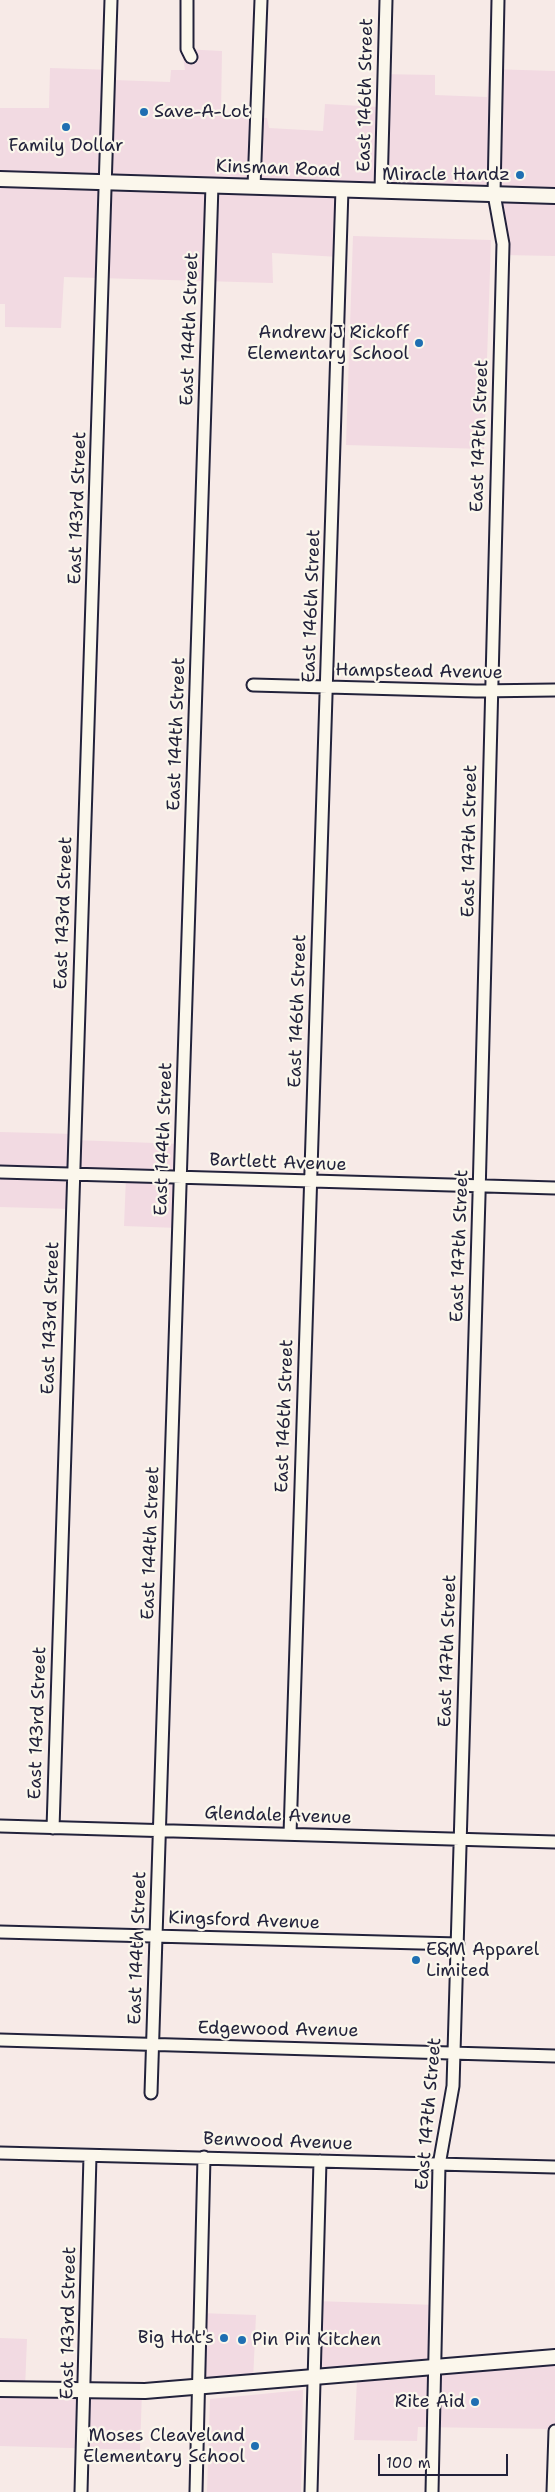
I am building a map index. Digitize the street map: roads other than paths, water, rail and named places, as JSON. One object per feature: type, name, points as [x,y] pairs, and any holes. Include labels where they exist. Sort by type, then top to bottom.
[{"type":"main road","name":"Kinsman Road","points":[[0,179],[555,196]]},
{"type":"main road","points":[[0,2389],[145,2391],[555,2357]]},
{"type":"street","name":"East 143rd Street","points":[[53,1828],[111,0]]},
{"type":"street","points":[[187,0],[187,48],[191,57]]},
{"type":"street","points":[[254,187],[261,0]]},
{"type":"street","name":"East 146th Street","points":[[381,190],[386,0]]},
{"type":"street","name":"East 147th Street","points":[[432,2492],[439,2165],[453,2086],[479,1186],[503,244],[494,194],[498,0]]},
{"type":"street","name":"East 144th Street","points":[[151,2093],[212,185]]},
{"type":"street","name":"East 146th Street","points":[[290,1834],[342,189]]},
{"type":"street","name":"Hampstead Avenue","points":[[253,685],[491,691],[555,690]]},
{"type":"street","name":"Bartlett Avenue","points":[[0,1172],[555,1188]]},
{"type":"street","name":"Glendale Avenue","points":[[0,1826],[159,1829],[555,1842]]},
{"type":"street","name":"Kingsford Avenue","points":[[0,1932],[458,1944]]},
{"type":"street","name":"Edgewood Avenue","points":[[0,2040],[555,2056]]},
{"type":"street","name":"Benwood Avenue","points":[[0,2153],[555,2167]]},
{"type":"street","name":"East 143rd Street","points":[[81,2492],[90,2156]]},
{"type":"street","points":[[196,2492],[204,2157]]},
{"type":"street","points":[[311,2492],[320,2161]]},
{"type":"street","points":[[553,2492],[555,2431]]},
{"type":"place","name":"Save-A-Lot","points":[[144,112]]},
{"type":"place","name":"Family Dollar","points":[[66,127]]},
{"type":"place","name":"Miracle Handz","points":[[520,175]]},
{"type":"place","name":"Andrew J Rickoff Elementary School","points":[[419,343]]},
{"type":"place","name":"E&M Apparel Limited","points":[[416,1960]]},
{"type":"place","name":"Big Hat's","points":[[224,2338]]},
{"type":"place","name":"Pin Pin Kitchen","points":[[242,2340]]},
{"type":"place","name":"Rite Aid","points":[[475,2402]]},
{"type":"place","name":"Moses Cleaveland Elementary School","points":[[255,2446]]}]
